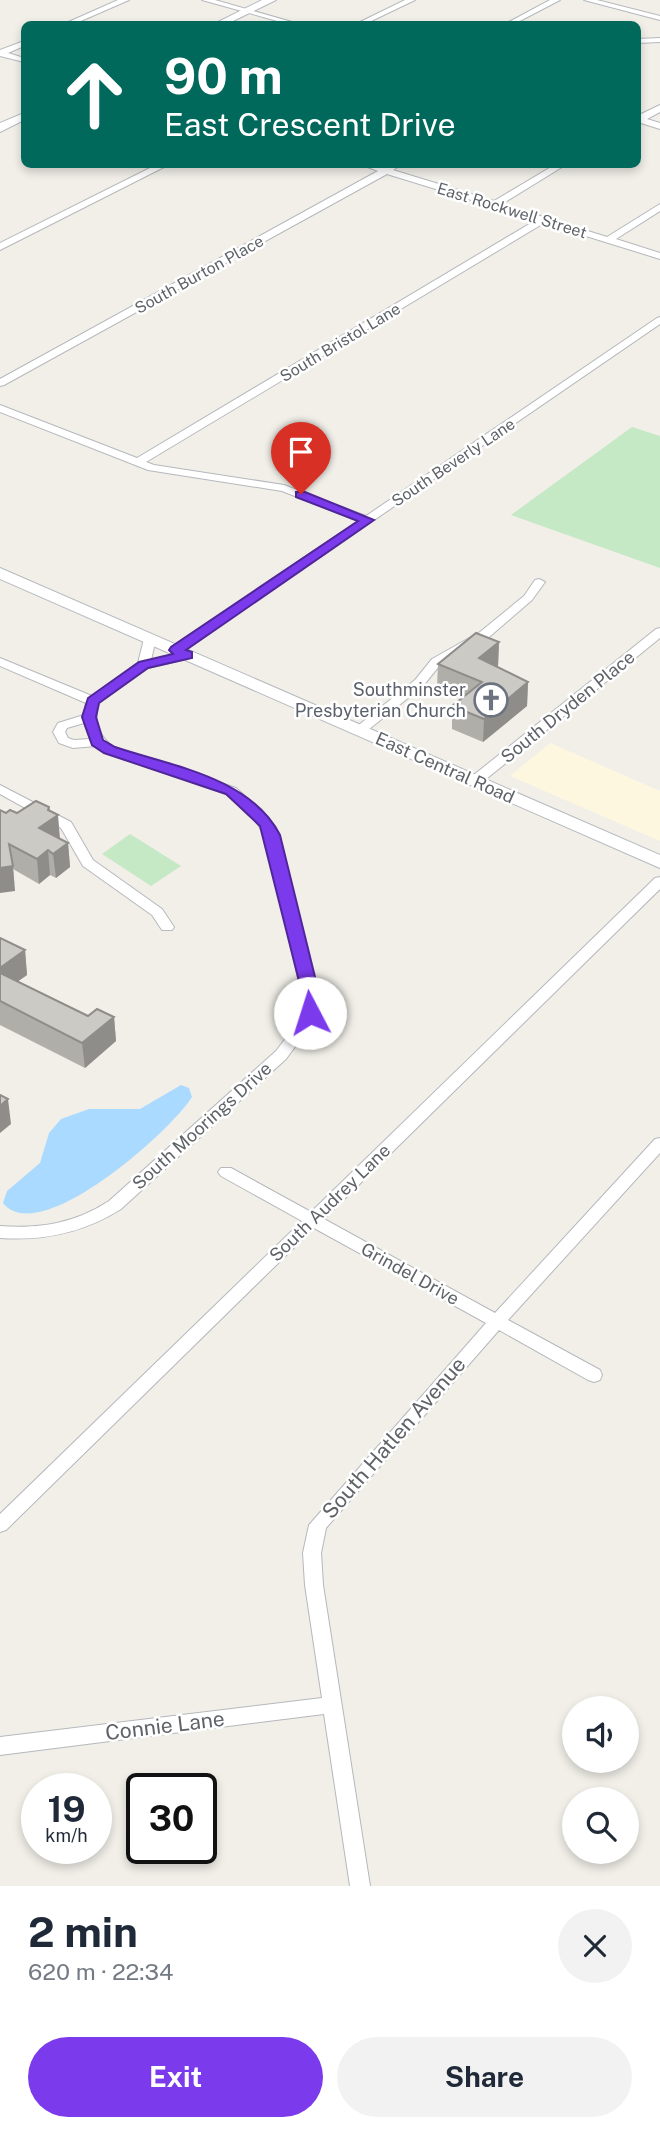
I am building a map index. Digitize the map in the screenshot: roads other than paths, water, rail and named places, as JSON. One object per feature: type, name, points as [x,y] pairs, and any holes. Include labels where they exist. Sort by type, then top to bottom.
[{"type":"main road","points":[[225,21],[271,0]]},
{"type":"main road","points":[[0,128],[21,118]]},
{"type":"main road","name":"East Central Road","points":[[0,573],[660,862]]},
{"type":"street","points":[[75,21],[125,0]]},
{"type":"street","points":[[206,0],[284,21]]},
{"type":"street","points":[[366,21],[411,0]]},
{"type":"street","points":[[515,21],[556,0]]},
{"type":"street","points":[[588,0],[660,18]]},
{"type":"street","points":[[641,41],[660,40]]},
{"type":"street","points":[[0,53],[21,44]]},
{"type":"street","points":[[0,53],[21,59]]},
{"type":"street","points":[[641,118],[660,108]]},
{"type":"street","points":[[641,121],[660,126]]},
{"type":"street","points":[[0,247],[158,168]]},
{"type":"street","name":"East Rockwell Street","points":[[377,168],[660,256]]},
{"type":"street","name":"South Burton Place","points":[[0,383],[391,168]]},
{"type":"street","points":[[494,205],[556,168]]},
{"type":"street","points":[[608,240],[660,207]]},
{"type":"street","name":"South Bristol Lane","points":[[137,463],[543,220]]},
{"type":"street","name":"South Beverly Lane","points":[[182,653],[367,520],[660,320]]},
{"type":"street","points":[[0,408],[137,463],[166,471],[284,488],[367,520]]},
{"type":"street","points":[[359,731],[419,683],[436,662],[484,635],[528,598],[539,582]]},
{"type":"street","name":"South Dryden Place","points":[[475,781],[660,632]]},
{"type":"street","points":[[144,665],[150,639]]},
{"type":"street","points":[[89,717],[62,726],[59,732],[63,740],[73,744],[97,742],[89,717],[93,701],[144,665],[182,653]]},
{"type":"street","points":[[0,662],[93,701]]},
{"type":"street","name":"South Moorings Drive","points":[[0,1231],[51,1232],[91,1222],[131,1192],[281,1055],[303,1030],[310,1013],[309,989],[272,835],[266,824],[246,802],[216,785],[122,755],[97,742]]},
{"type":"street","points":[[0,789],[66,825],[88,863],[157,912],[167,927]]},
{"type":"street","name":"South Audrey Lane","points":[[0,1525],[660,881]]},
{"type":"street","name":"South Hatlen Avenue","points":[[360,1886],[330,1705],[312,1553],[318,1525],[497,1321],[660,1143]]},
{"type":"street","name":"Grindel Drive","points":[[226,1172],[594,1375]]},
{"type":"street","name":"Connie Lane","points":[[0,1745],[330,1705]]},
{"type":"water","points":[[181,1085],[189,1088],[192,1097],[179,1113],[132,1158],[103,1180],[73,1199],[45,1211],[21,1213],[3,1203],[7,1191],[40,1163],[49,1133],[61,1119],[89,1109],[140,1109]]},
{"type":"place","name":"Southminster Presbyterian Church","points":[[491,700]]}]
